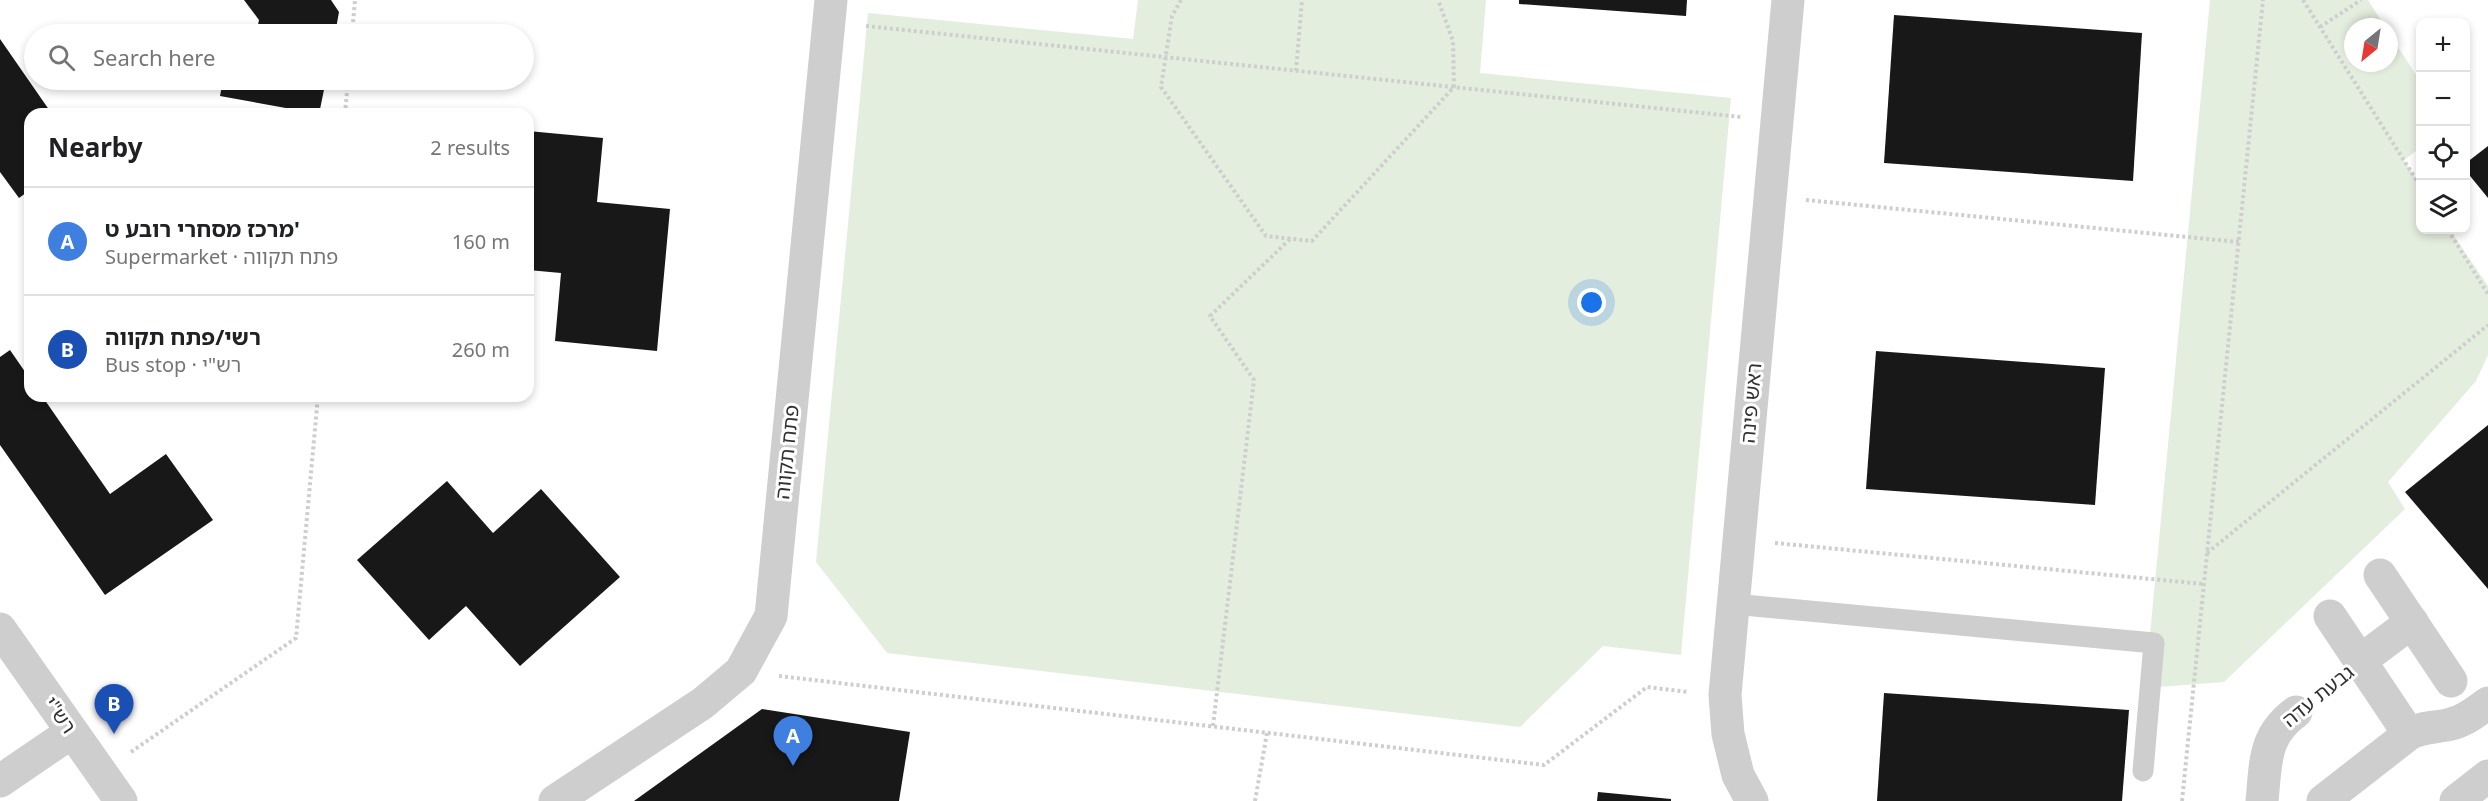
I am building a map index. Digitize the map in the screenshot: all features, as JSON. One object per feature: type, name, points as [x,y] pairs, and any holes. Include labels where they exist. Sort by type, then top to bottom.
[{"type":"street","name":"ראש פינה","points":[[1752,801],[1738,775],[1728,734],[1725,695],[1788,0]]},
{"type":"street","name":"פתח תקווה","points":[[555,801],[703,703],[741,671],[771,616],[830,11]]},
{"type":"street","points":[[2380,575],[2451,681]]},
{"type":"street","name":"גבעת עדה","points":[[2330,616],[2409,734]]},
{"type":"street","name":"גבעת עדה","points":[[2360,661],[2412,622]]},
{"type":"street","name":"רש\"י","points":[[0,628],[121,801]]},
{"type":"street","name":"גבעת עדה","points":[[2262,801],[2267,750],[2272,736],[2282,722],[2296,711]]},
{"type":"street","points":[[2324,801],[2409,734],[2419,729],[2483,716]]},
{"type":"street","points":[[0,781],[72,732]]},
{"type":"street","points":[[2456,801],[2488,776]]},
{"type":"lane","points":[[1733,604],[2154,643],[2143,771]]},
{"type":"path","points":[[353,24],[355,0]]},
{"type":"path","points":[[1181,0],[1172,16],[1161,87],[1266,236],[1311,241],[1454,87],[1453,41],[1438,0]]},
{"type":"path","points":[[1296,71],[1302,0]]},
{"type":"path","points":[[2182,801],[2263,0]]},
{"type":"path","points":[[2303,0],[2417,180]]},
{"type":"path","points":[[2320,27],[2361,0]]},
{"type":"path","points":[[830,11],[1165,57],[1777,121]]},
{"type":"path","points":[[346,108],[347,90]]},
{"type":"path","points":[[1770,197],[2239,242]]},
{"type":"path","points":[[2450,234],[2488,294]]},
{"type":"path","points":[[1213,726],[1254,380],[1210,316],[1291,238]]},
{"type":"path","points":[[2207,553],[2488,325]]},
{"type":"path","points":[[101,773],[296,638],[317,402]]},
{"type":"path","points":[[1739,540],[2204,584]]},
{"type":"path","points":[[741,671],[1544,765],[1647,687],[1725,695]]},
{"type":"path","points":[[1255,801],[1267,733]]},
{"type":"green space","points":[[1138,0],[1486,0],[1480,73],[1731,98],[1681,655],[1603,646],[1520,727],[887,653],[816,562],[868,13],[1133,39]]},
{"type":"green space","points":[[2210,0],[2368,0],[2379,18],[2344,18],[2344,72],[2398,72],[2398,47],[2416,75],[2416,151],[2404,160],[2416,179],[2416,234],[2453,234],[2488,286],[2488,355],[2476,381],[2388,482],[2405,509],[2224,682],[2145,688]]},
{"type":"building","points":[[244,0],[331,0],[339,12],[337,24],[258,24],[259,20]]},
{"type":"building","points":[[1519,0],[1687,0],[1686,16],[1519,4]]},
{"type":"building","points":[[1894,15],[2142,33],[2133,181],[1884,163]]},
{"type":"building","points":[[0,39],[24,74],[24,90],[35,90],[48,108],[24,108],[24,194],[19,198],[0,172]]},
{"type":"building","points":[[221,90],[324,90],[320,108],[286,108],[220,96]]},
{"type":"building","points":[[534,132],[603,138],[597,202],[670,209],[657,351],[555,341],[561,273],[534,271]]},
{"type":"building","points":[[2488,146],[2488,198],[2470,176],[2470,160]]},
{"type":"building","points":[[10,350],[24,370],[24,402],[46,402],[110,494],[166,454],[213,520],[105,595],[0,445],[0,357]]},
{"type":"building","points":[[1876,351],[2105,368],[2095,505],[1866,489]]},
{"type":"building","points":[[2488,425],[2488,589],[2405,492]]},
{"type":"building","points":[[447,481],[493,533],[541,489],[620,577],[520,666],[466,606],[429,640],[357,560]]},
{"type":"building","points":[[1884,693],[2129,710],[2122,801],[1877,801]]},
{"type":"building","points":[[762,709],[910,732],[899,801],[634,801]]},
{"type":"building","points":[[1598,792],[1671,799],[1671,801],[1597,801]]},
{"type":"place","name":"רשי/פתח תקווה","points":[[114,734]]},
{"type":"place","name":"מרכז מסחרי רובע ט'","points":[[793,766]]}]
